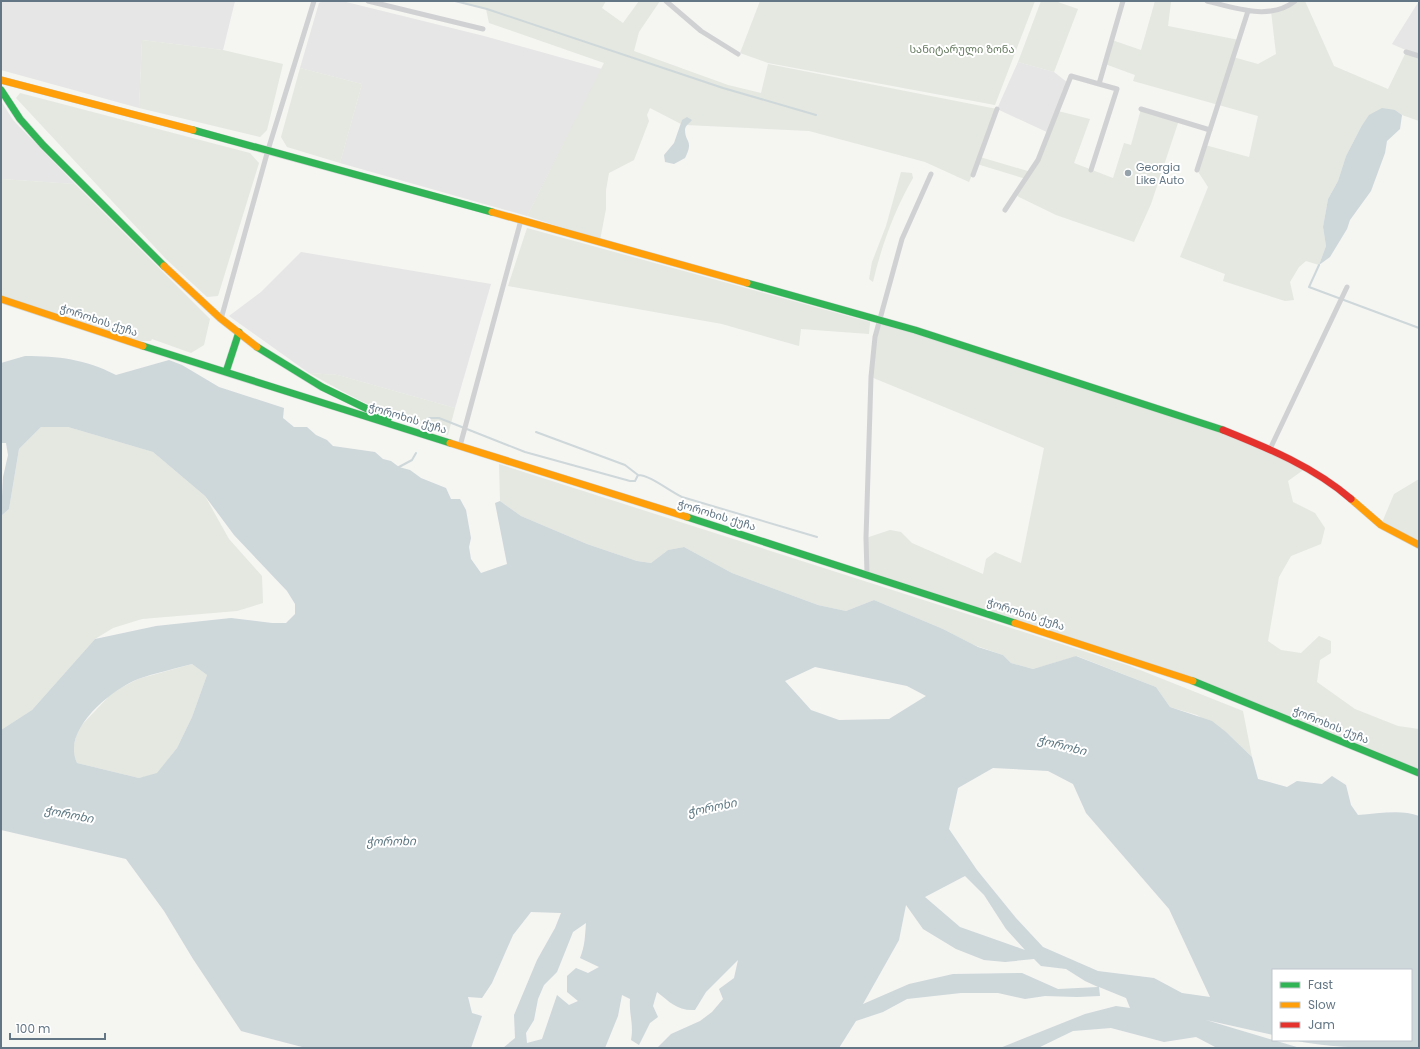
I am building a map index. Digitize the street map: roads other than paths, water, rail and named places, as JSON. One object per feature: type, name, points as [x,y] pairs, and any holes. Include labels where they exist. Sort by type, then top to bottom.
[{"type":"street","points":[[221,319],[268,150],[314,1]]},
{"type":"street","points":[[368,1],[483,29]]},
{"type":"street","points":[[666,1],[701,31],[738,54]]},
{"type":"street","points":[[1099,84],[1124,1]]},
{"type":"street","points":[[1207,1],[1248,11],[1271,11],[1288,7],[1295,1]]},
{"type":"street","points":[[1196,170],[1248,11]]},
{"type":"street","points":[[1406,52],[1419,56]]},
{"type":"street","points":[[1005,210],[1038,160],[1071,76],[1117,89],[1091,170]]},
{"type":"street","points":[[1,80],[268,150],[915,330],[1212,425],[1270,449],[1332,484],[1381,525],[1397,536],[1419,544]]},
{"type":"street","points":[[1,90],[20,120],[42,144],[164,268],[221,319],[305,377],[358,406],[420,433]]},
{"type":"street","points":[[973,175],[998,109]]},
{"type":"street","points":[[1141,109],[1210,130]]},
{"type":"street","points":[[867,574],[866,538],[871,378],[874,343],[902,239],[931,174]]},
{"type":"street","points":[[460,446],[521,220]]},
{"type":"street","points":[[1270,449],[1347,287]]},
{"type":"street","name":"ჭოროხის ქუჩა","points":[[1,300],[867,574],[1193,681],[1419,773]]},
{"type":"street","points":[[226,372],[239,332]]},
{"type":"water","points":[[1382,108],[1395,110],[1402,115],[1400,129],[1387,141],[1385,153],[1371,191],[1350,220],[1347,229],[1330,257],[1319,265],[1326,246],[1323,227],[1328,199],[1338,181],[1346,156],[1361,127],[1369,115]]},
{"type":"water","points":[[687,117],[692,120],[685,128],[685,134],[689,145],[688,152],[685,158],[674,164],[665,162],[664,155],[674,143],[682,120]]},
{"type":"water","name":"ჭოროხი","points":[[25,356],[60,358],[93,365],[116,375],[169,360],[182,365],[219,387],[284,408],[283,418],[294,427],[307,427],[316,435],[327,440],[333,446],[375,452],[383,459],[391,461],[399,467],[410,470],[421,478],[446,488],[451,499],[460,499],[466,510],[471,538],[469,547],[471,559],[481,573],[507,564],[495,503],[500,501],[521,516],[587,544],[637,561],[651,563],[668,550],[684,547],[732,573],[818,605],[846,611],[874,600],[943,629],[978,647],[1003,655],[1011,663],[1033,669],[1076,656],[1156,687],[1170,707],[1212,721],[1226,732],[1252,757],[1258,779],[1287,787],[1297,781],[1322,784],[1332,776],[1346,785],[1351,805],[1358,815],[1397,812],[1419,816],[1419,1048],[1372,1048],[1323,1045],[1298,1041],[1412,1041],[1412,969],[1272,969],[1272,1035],[1206,1020],[1272,1040],[1272,1041],[1300,1048],[1217,1048],[1196,1037],[1164,1042],[1111,1028],[1073,1031],[1038,1048],[1000,1048],[1085,1014],[1116,1006],[1130,1008],[1126,998],[1099,987],[1100,996],[1045,996],[1025,999],[998,993],[961,993],[907,999],[883,1012],[856,1021],[839,1048],[657,1048],[671,1034],[700,1021],[712,1012],[723,999],[719,989],[734,978],[738,960],[706,992],[695,1010],[678,1007],[657,992],[653,1006],[658,1017],[650,1023],[639,1045],[631,1040],[632,1029],[630,999],[622,995],[618,1016],[605,1048],[503,1048],[515,1038],[514,1015],[537,960],[555,928],[561,913],[531,912],[513,935],[492,983],[482,998],[468,997],[472,1013],[482,1016],[471,1048],[306,1048],[241,1031],[193,959],[164,911],[126,859],[1,830],[1,730],[32,710],[95,639],[156,626],[231,618],[272,623],[286,623],[295,614],[295,604],[287,591],[234,535],[205,496],[153,452],[68,427],[41,427],[19,449],[9,509],[1,516],[3,477],[8,455],[6,443],[1,443],[1,363]],"holes":[[[192,664],[207,675],[192,717],[177,748],[157,773],[139,778],[77,763],[74,750],[76,738],[82,725],[91,713],[103,702],[127,684],[138,679]],[[815,667],[907,686],[926,696],[889,719],[839,720],[811,710],[785,681]],[[993,768],[1048,771],[1073,784],[1086,813],[1169,909],[1210,997],[1182,993],[1154,978],[1098,971],[1043,947],[1016,918],[977,870],[949,829],[958,788]],[[965,876],[984,895],[1006,929],[1025,950],[960,927],[925,897]],[[906,905],[923,929],[956,949],[984,960],[1005,962],[1034,959],[1041,966],[1066,969],[1098,987],[1058,989],[1022,973],[953,974],[909,984],[863,1004],[899,940]],[[586,923],[584,945],[580,958],[599,967],[588,973],[576,968],[567,976],[567,992],[578,1001],[569,1005],[557,995],[542,1039],[527,1043],[526,1033],[534,1020],[538,999],[544,985],[557,972],[573,932]]]},
{"type":"waterway","points":[[455,1],[487,9],[723,88],[816,115]]},
{"type":"waterway","points":[[1319,265],[1309,287],[1419,328]]},
{"type":"waterway","points":[[424,422],[428,418],[439,418],[525,452],[630,481],[635,481],[638,475],[625,465],[536,432]]},
{"type":"waterway","points":[[399,467],[412,460],[416,453]]},
{"type":"waterway","points":[[638,475],[654,480],[682,497],[817,537]]},
{"type":"place","name":"Georgia Like Auto","points":[[1128,173]]},
{"type":"park label","name":"სანიტარული ზონა","points":[[962,49]]}]
